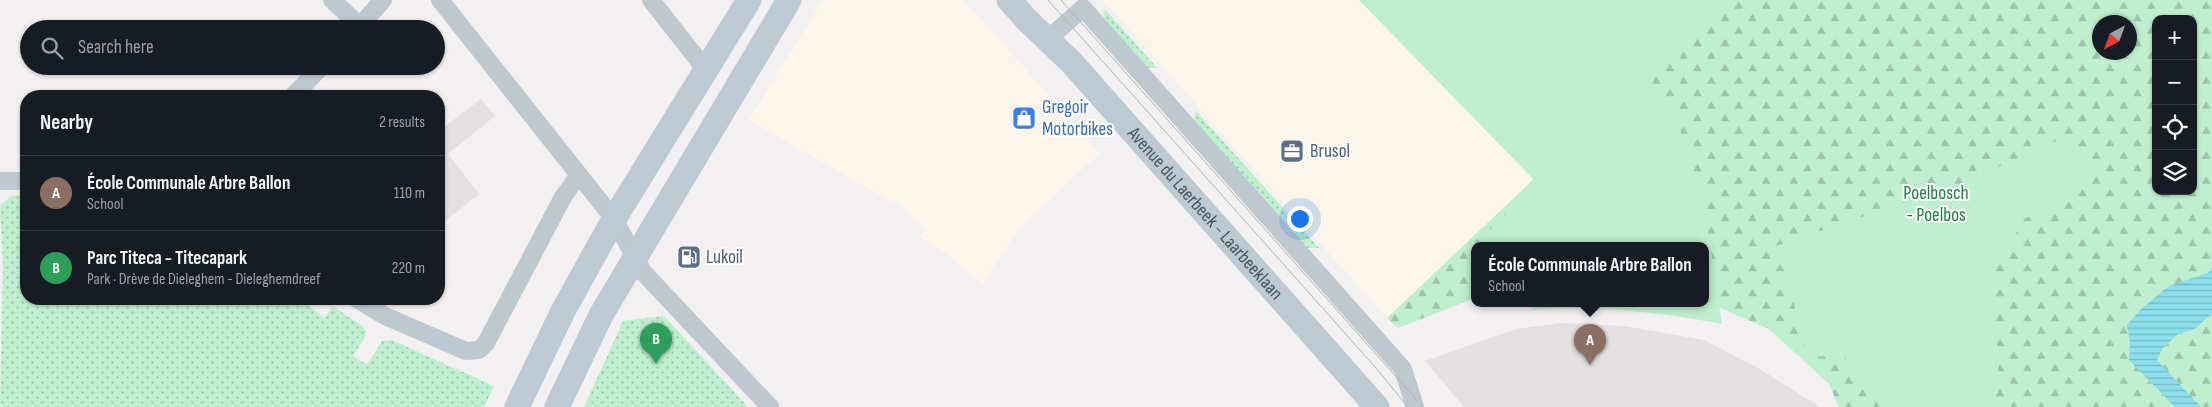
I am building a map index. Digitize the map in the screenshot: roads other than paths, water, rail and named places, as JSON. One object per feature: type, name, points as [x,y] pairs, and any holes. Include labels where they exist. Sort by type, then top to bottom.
[{"type":"main road","points":[[517,407],[563,311],[614,219],[749,0]]},
{"type":"main road","points":[[556,407],[601,315],[789,0]]},
{"type":"main road","name":"Avenue du Laerbeek - Laarbeeklaan","points":[[1009,0],[1078,70],[1377,407]]},
{"type":"street","points":[[332,0],[351,20]]},
{"type":"street","points":[[364,20],[383,0]]},
{"type":"street","points":[[440,0],[614,219],[643,272],[770,407]]},
{"type":"street","points":[[651,0],[706,70]]},
{"type":"street","points":[[1048,39],[1083,8],[1403,369],[1416,407]]},
{"type":"street","points":[[300,90],[314,75]]},
{"type":"street","points":[[367,305],[425,335],[466,351],[479,350],[486,343],[563,197],[580,175]]},
{"type":"street","points":[[0,181],[20,181]]},
{"type":"water","points":[[2212,268],[2212,314],[2193,330],[2179,333],[2162,349],[2157,360],[2201,407],[2175,407],[2129,360],[2130,343],[2127,325],[2141,309],[2169,286],[2208,273]]},
{"type":"tram line","points":[[1048,0],[1376,368],[1408,407]]},
{"type":"tram line","points":[[1061,0],[1423,407]]},
{"type":"place","name":"Gregoir Motorbikes","points":[[1024,118]]},
{"type":"place","name":"Brusol","points":[[1292,151]]},
{"type":"place","name":"Lukoil","points":[[689,257]]},
{"type":"place","name":"Parc Titeca - Titecapark","points":[[656,364]]},
{"type":"place","name":"École Communale Arbre Ballon","points":[[1590,365]]},
{"type":"park label","name":"Poelbosch - Poelbos","points":[[1936,204]]}]
